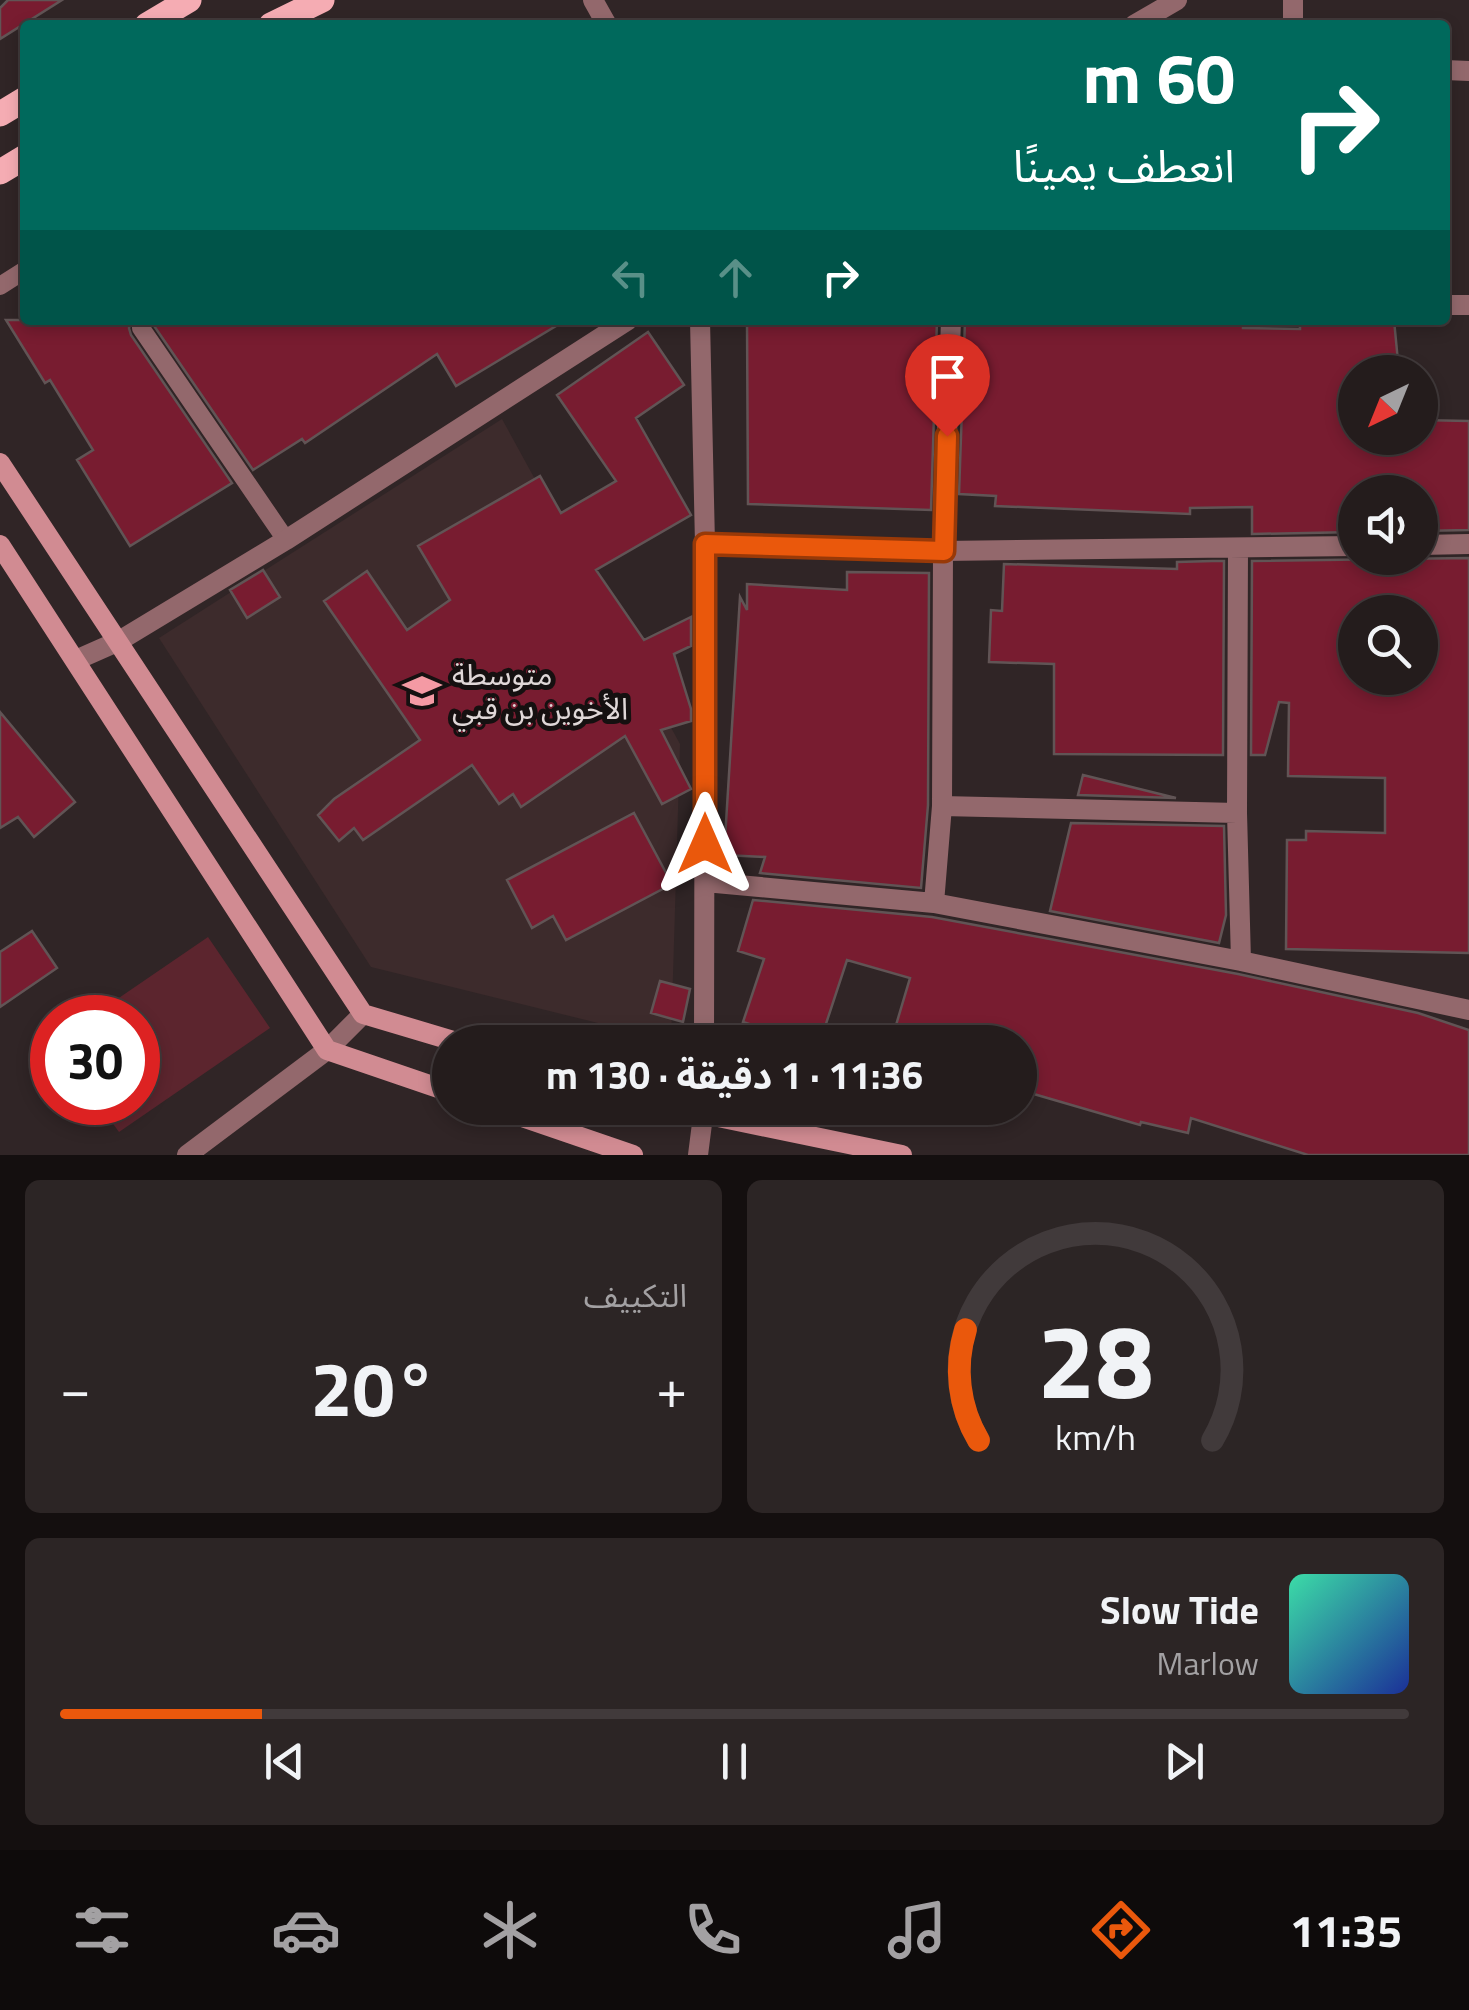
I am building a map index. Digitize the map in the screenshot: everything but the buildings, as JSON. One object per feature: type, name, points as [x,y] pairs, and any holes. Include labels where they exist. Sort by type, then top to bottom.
[{"type":"main road","points":[[155,20],[189,0]]},
{"type":"main road","points":[[281,20],[322,0]]},
{"type":"main road","points":[[0,463],[363,1014],[432,1035]]},
{"type":"main road","points":[[0,545],[327,1050],[432,1086]]},
{"type":"main road","points":[[541,1125],[606,1150],[634,1155]]},
{"type":"main road","points":[[763,1125],[868,1152],[902,1155]]},
{"type":"street","points":[[1142,20],[1176,0]]},
{"type":"street","points":[[76,660],[119,641],[286,540],[620,325]]},
{"type":"street","points":[[700,325],[705,544],[704,1025]]},
{"type":"street","points":[[934,903],[942,806],[951,325]]},
{"type":"street","points":[[705,544],[944,551],[1338,546]]},
{"type":"street","points":[[1438,544],[1469,544]]},
{"type":"street","points":[[1238,548],[1241,962]]},
{"type":"street","points":[[942,806],[1237,813]]},
{"type":"street","points":[[705,882],[934,903],[1469,1010]]},
{"type":"street","points":[[187,1155],[327,1050],[363,1014]]},
{"type":"street","points":[[698,1155],[702,1125]]},
{"type":"lane","points":[[141,328],[286,540]]},
{"type":"shaded area","name":"متوسطة الأخوين بن قبي","points":[[502,419],[680,744],[671,1025],[606,1025],[371,967],[159,638]]},
{"type":"shaded area","points":[[208,937],[270,1028],[160,1104],[160,995],[123,995]]},
{"type":"place","name":"متوسطة الأخوين بن قبي","points":[[422,691]]},
{"type":"route","points":[[705,844],[705,544],[944,551],[947,436]]}]
